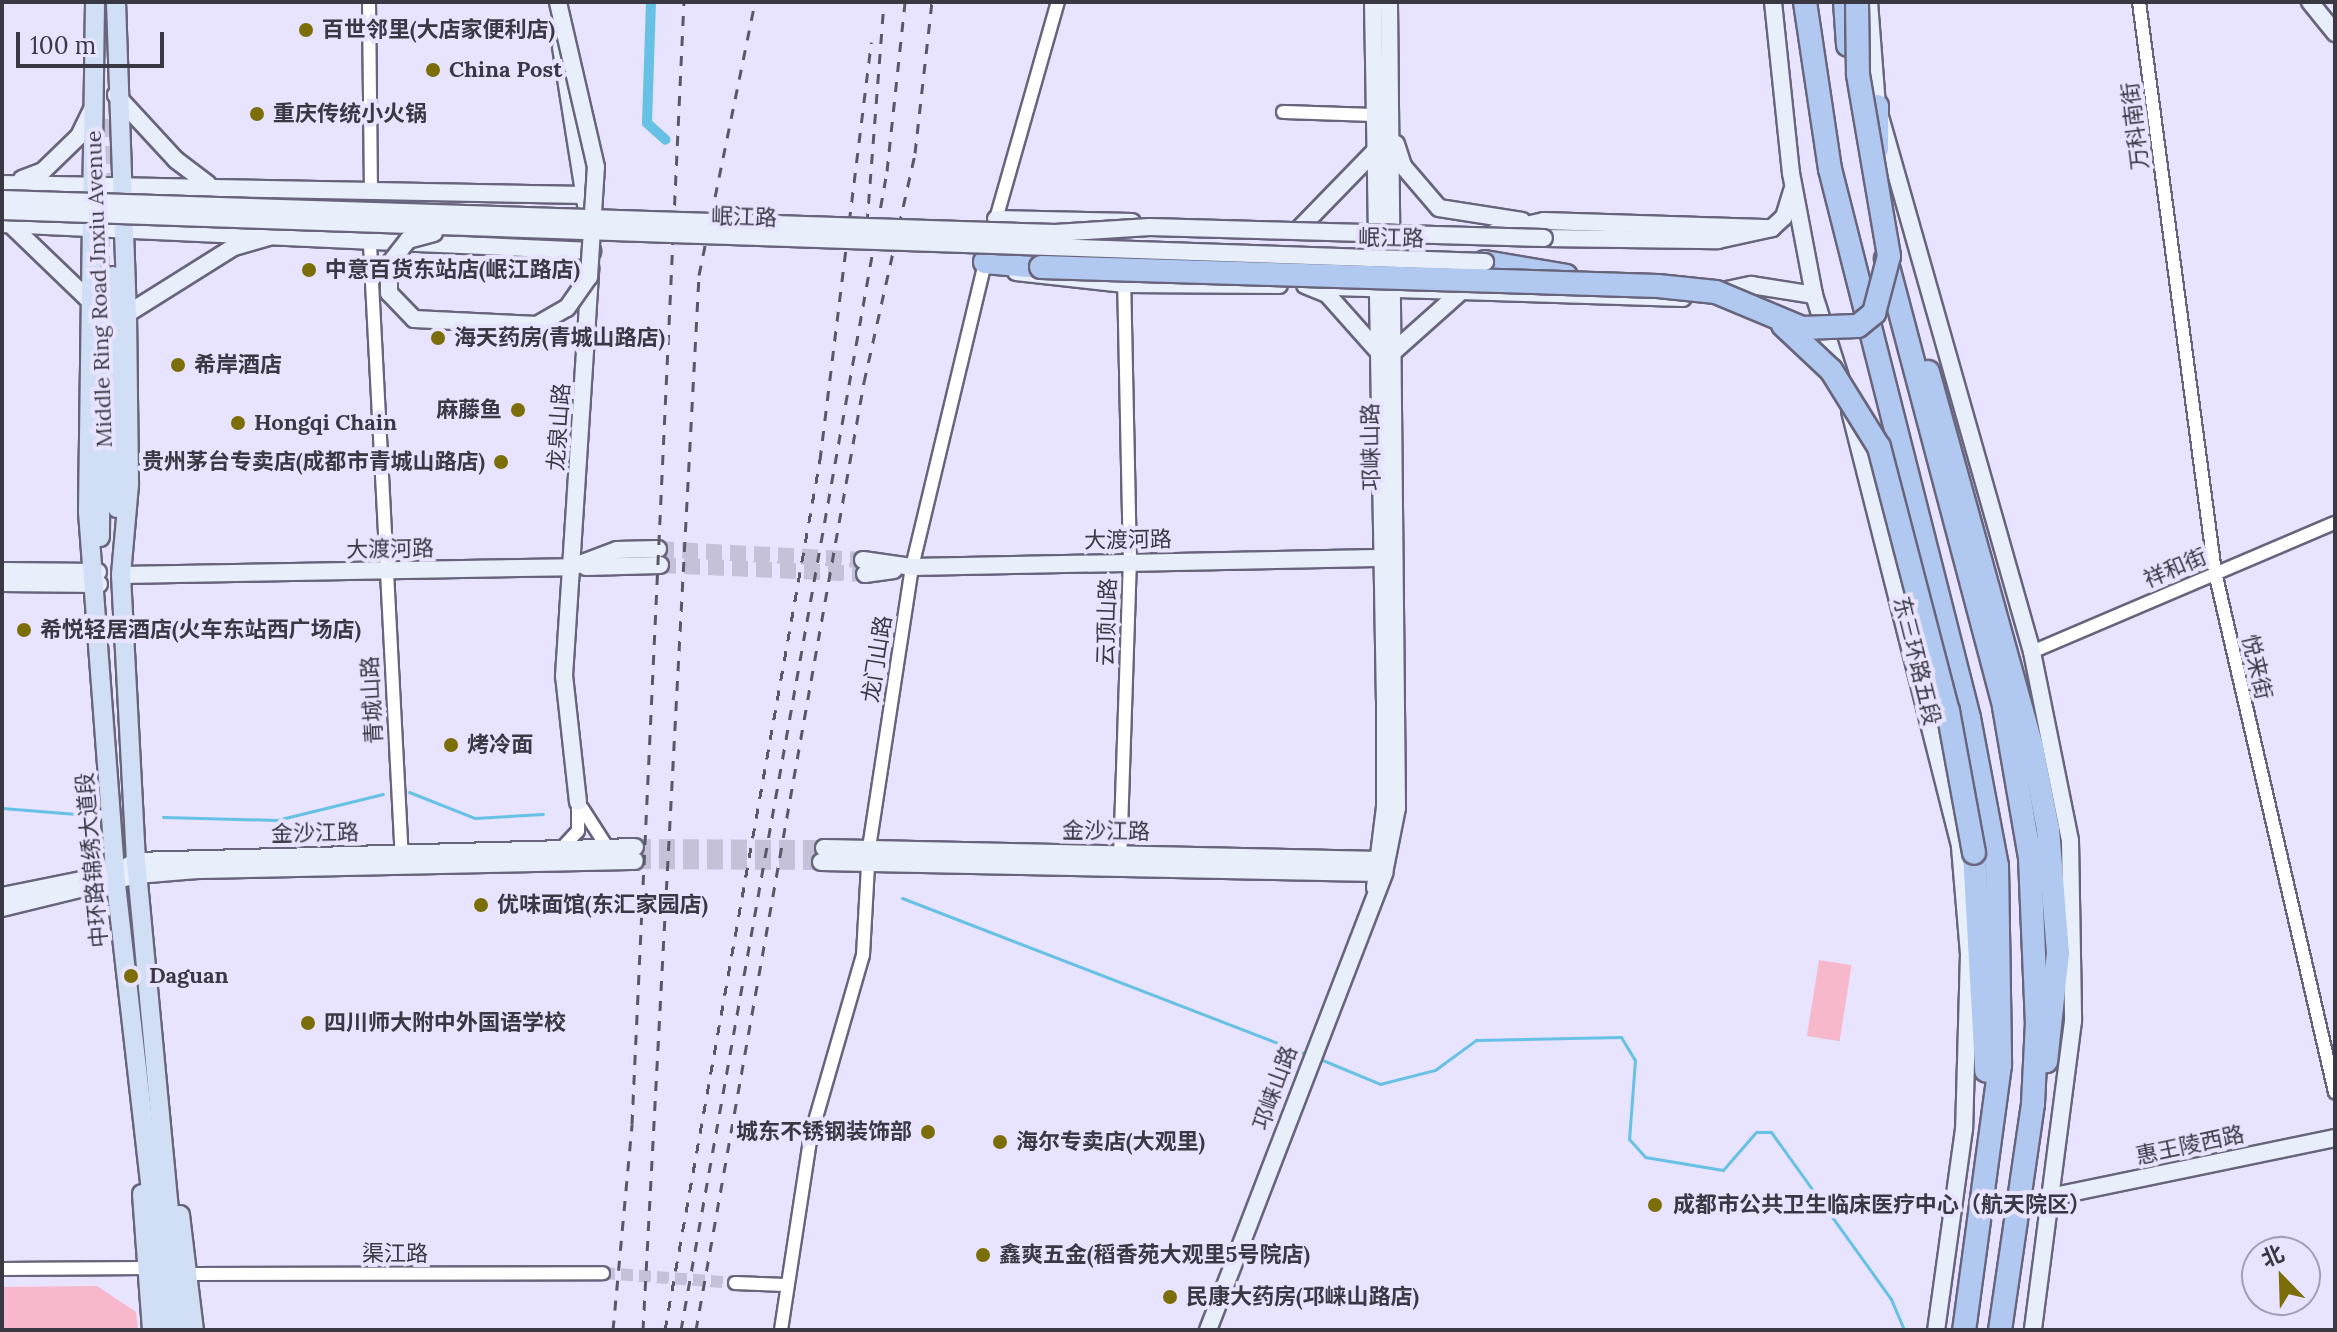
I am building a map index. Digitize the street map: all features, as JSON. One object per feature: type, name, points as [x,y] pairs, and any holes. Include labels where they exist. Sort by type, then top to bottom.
[{"type":"highway","name":"东三环路五段","points":[[1805,2],[1830,169],[1988,811],[2002,998],[1990,1172],[1964,1330]]},
{"type":"highway","points":[[985,262],[1041,267],[1607,283],[1716,292],[1773,316],[1837,332],[1874,313],[1889,256],[1845,2]]},
{"type":"highway","points":[[1857,2],[1858,74],[1880,214],[2020,788],[2036,923],[2033,1104]]},
{"type":"highway","points":[[1877,106],[1880,214],[2032,747],[2048,829],[2055,1016],[2033,1104],[2000,1330]]},
{"type":"highway","points":[[1485,262],[1607,283]]},
{"type":"highway","points":[[1773,316],[1831,370],[1879,447],[1948,711],[1974,853],[1990,1172]]},
{"type":"main road","name":"Middle Ring Road Jnxiu Avenue","points":[[95,2],[96,98],[88,299],[88,512],[98,578]]},
{"type":"main road","name":"Middle Ring Road Jnxiu Avenue","points":[[116,2],[116,95],[127,314],[129,485],[121,575]]},
{"type":"main road","points":[[469,229],[420,235],[394,251],[386,280],[396,306],[439,324],[527,326],[567,308],[589,277],[596,167],[556,2]]},
{"type":"main road","name":"龙泉山路","points":[[556,2],[592,251],[564,676],[578,802]]},
{"type":"main road","name":"邛崃山路","points":[[1373,2],[1375,151],[1384,230]]},
{"type":"main road","name":"邛崃山路","points":[[1208,1330],[1379,870],[1385,807],[1387,558],[1384,230],[1391,127],[1389,2]]},
{"type":"main road","name":"东三环路五段","points":[[1773,2],[1791,173],[1814,295],[1920,668],[1960,847],[1969,954],[1964,1129],[1936,1330]]},
{"type":"main road","points":[[1869,2],[1877,106],[2032,652],[2070,841],[2073,1021],[2055,1196],[2033,1330]]},
{"type":"main road","points":[[2310,2],[2335,33]]},
{"type":"main road","points":[[116,95],[176,160],[210,185]]},
{"type":"main road","points":[[3,189],[43,171],[79,136],[96,98]]},
{"type":"main road","points":[[1391,127],[1403,166],[1439,208],[1480,220],[1544,230],[1683,242],[1772,228],[1792,196],[1791,173]]},
{"type":"main road","points":[[1300,228],[1375,151]]},
{"type":"main road","points":[[3,189],[93,183],[586,195]]},
{"type":"main road","name":"岷江路","points":[[3,189],[1055,233],[1150,227],[1544,230]]},
{"type":"main road","points":[[996,219],[1384,230],[1544,230]]},
{"type":"main road","points":[[5,220],[281,234],[370,244],[592,251]]},
{"type":"main road","points":[[5,220],[88,299]]},
{"type":"main road","name":"岷江路","points":[[5,220],[469,229],[1485,262]]},
{"type":"main road","points":[[127,314],[234,247],[281,234]]},
{"type":"main road","points":[[985,262],[1039,279],[1124,284],[1305,285],[1461,293],[1690,298],[1751,285],[1814,295]]},
{"type":"main road","points":[[98,578],[107,276],[121,575]]},
{"type":"main road","points":[[1305,285],[1327,294],[1384,354],[1445,298],[1461,293]]},
{"type":"main road","name":"大渡河路","points":[[121,575],[572,567],[617,550],[659,557]]},
{"type":"main road","name":"大渡河路","points":[[864,567],[1387,558]]},
{"type":"main road","points":[[2,571],[98,578]]},
{"type":"main road","name":"中环路锦绣大道段","points":[[121,575],[137,868],[164,1142]]},
{"type":"main road","points":[[2,583],[98,578]]},
{"type":"main road","name":"中环路锦绣大道段","points":[[98,578],[116,878],[144,1143]]},
{"type":"main road","name":"金沙江路","points":[[2,908],[116,878],[137,868],[635,854],[607,847],[402,859]]},
{"type":"main road","name":"金沙江路","points":[[823,855],[1120,860],[1379,870]]},
{"type":"main road","name":"金沙江路","points":[[2,896],[116,878]]},
{"type":"main road","name":"惠王陵西路","points":[[2055,1196],[2335,1138]]},
{"type":"main road","points":[[164,1142],[163,1232],[167,1330]]},
{"type":"main road","points":[[164,1142],[194,1330]]},
{"type":"main road","points":[[144,1143],[180,1330]]},
{"type":"main road","points":[[144,1143],[146,1268],[152,1330]]},
{"type":"street","points":[[369,2],[371,190]]},
{"type":"street","name":"龙门山路","points":[[781,1330],[785,1285],[811,1135],[860,971],[868,855],[912,567],[996,219],[1058,2]]},
{"type":"street","name":"万科南街","points":[[2139,2],[2169,245]]},
{"type":"street","points":[[1283,112],[1375,115]]},
{"type":"street","name":"青城山路","points":[[370,244],[402,859]]},
{"type":"street","name":"悦来街","points":[[2169,245],[2215,572],[2335,1092]]},
{"type":"street","name":"云顶山路","points":[[1120,860],[1130,562],[1124,284]]},
{"type":"street","name":"祥和街","points":[[2032,652],[2335,523]]},
{"type":"street","points":[[578,802],[607,847]]},
{"type":"street","name":"龙泉山路","points":[[562,848],[578,831],[578,802]]},
{"type":"street","points":[[2,1269],[146,1268]]},
{"type":"street","name":"渠江路","points":[[187,1274],[603,1273]]},
{"type":"street","points":[[735,1283],[785,1285]]},
{"type":"shaded area","points":[[1819,960],[1852,965],[1840,1041],[1807,1036]]},
{"type":"shaded area","points":[[97,1286],[136,1312],[138,1330],[2,1330],[2,1287]]},
{"type":"waterway","points":[[651,2],[647,123],[666,140]]},
{"type":"waterway","points":[[409,792],[475,818],[543,814]]},
{"type":"waterway","points":[[163,817],[277,820],[383,794]]},
{"type":"waterway","points":[[2,808],[89,815]]},
{"type":"waterway","points":[[902,898],[1309,1055]]},
{"type":"waterway","points":[[1320,1059],[1380,1084],[1435,1070],[1476,1040],[1621,1037],[1635,1060],[1629,1139],[1645,1157],[1723,1170],[1756,1132],[1771,1132],[1891,1299],[1904,1330]]},
{"type":"tunnel","points":[[112,119],[112,201]]},
{"type":"tunnel","points":[[101,229],[101,276]]},
{"type":"tunnel","points":[[658,549],[863,560]]},
{"type":"tunnel","points":[[660,565],[865,574]]},
{"type":"tunnel","points":[[635,847],[824,848]]},
{"type":"tunnel","points":[[635,861],[821,862]]},
{"type":"tunnel","points":[[603,1273],[735,1283]]},
{"type":"railway","points":[[613,1330],[632,1124],[684,2]]},
{"type":"railway","points":[[643,1330],[699,275],[755,2]]},
{"type":"railway","points":[[867,223],[884,2]]},
{"type":"railway","points":[[681,1330],[887,171],[905,2]]},
{"type":"railway","points":[[696,1330],[864,382],[915,153],[932,2]]},
{"type":"railway","points":[[665,1330],[820,460],[871,42]]},
{"type":"place","name":"百世邻里(大店家便利店)","points":[[306,30]]},
{"type":"place","name":"China Post","points":[[433,70]]},
{"type":"place","name":"重庆传统小火锅","points":[[257,114]]},
{"type":"place","name":"中意百货东站店(岷江路店)","points":[[309,270]]},
{"type":"place","name":"海天药房(青城山路店)","points":[[438,338]]},
{"type":"place","name":"希岸酒店","points":[[178,365]]},
{"type":"place","name":"麻藤鱼","points":[[518,410]]},
{"type":"place","name":"Hongqi Chain","points":[[238,423]]},
{"type":"place","name":"贵州茅台专卖店(成都市青城山路店)","points":[[501,462]]},
{"type":"place","name":"希悦轻居酒店(火车东站西广场店)","points":[[24,630]]},
{"type":"place","name":"烤冷面","points":[[451,745]]},
{"type":"place","name":"优味面馆(东汇家园店)","points":[[481,905]]},
{"type":"place","name":"Daguan","points":[[131,976]]},
{"type":"place","name":"四川师大附中外国语学校","points":[[308,1023]]},
{"type":"place","name":"城东不锈钢装饰部","points":[[928,1132]]},
{"type":"place","name":"海尔专卖店(大观里)","points":[[1000,1142]]},
{"type":"place","name":"成都市公共卫生临床医疗中心（航天院区）","points":[[1655,1205]]},
{"type":"place","name":"鑫爽五金(稻香苑大观里5号院店)","points":[[983,1255]]},
{"type":"place","name":"民康大药房(邛崃山路店)","points":[[1170,1297]]}]
